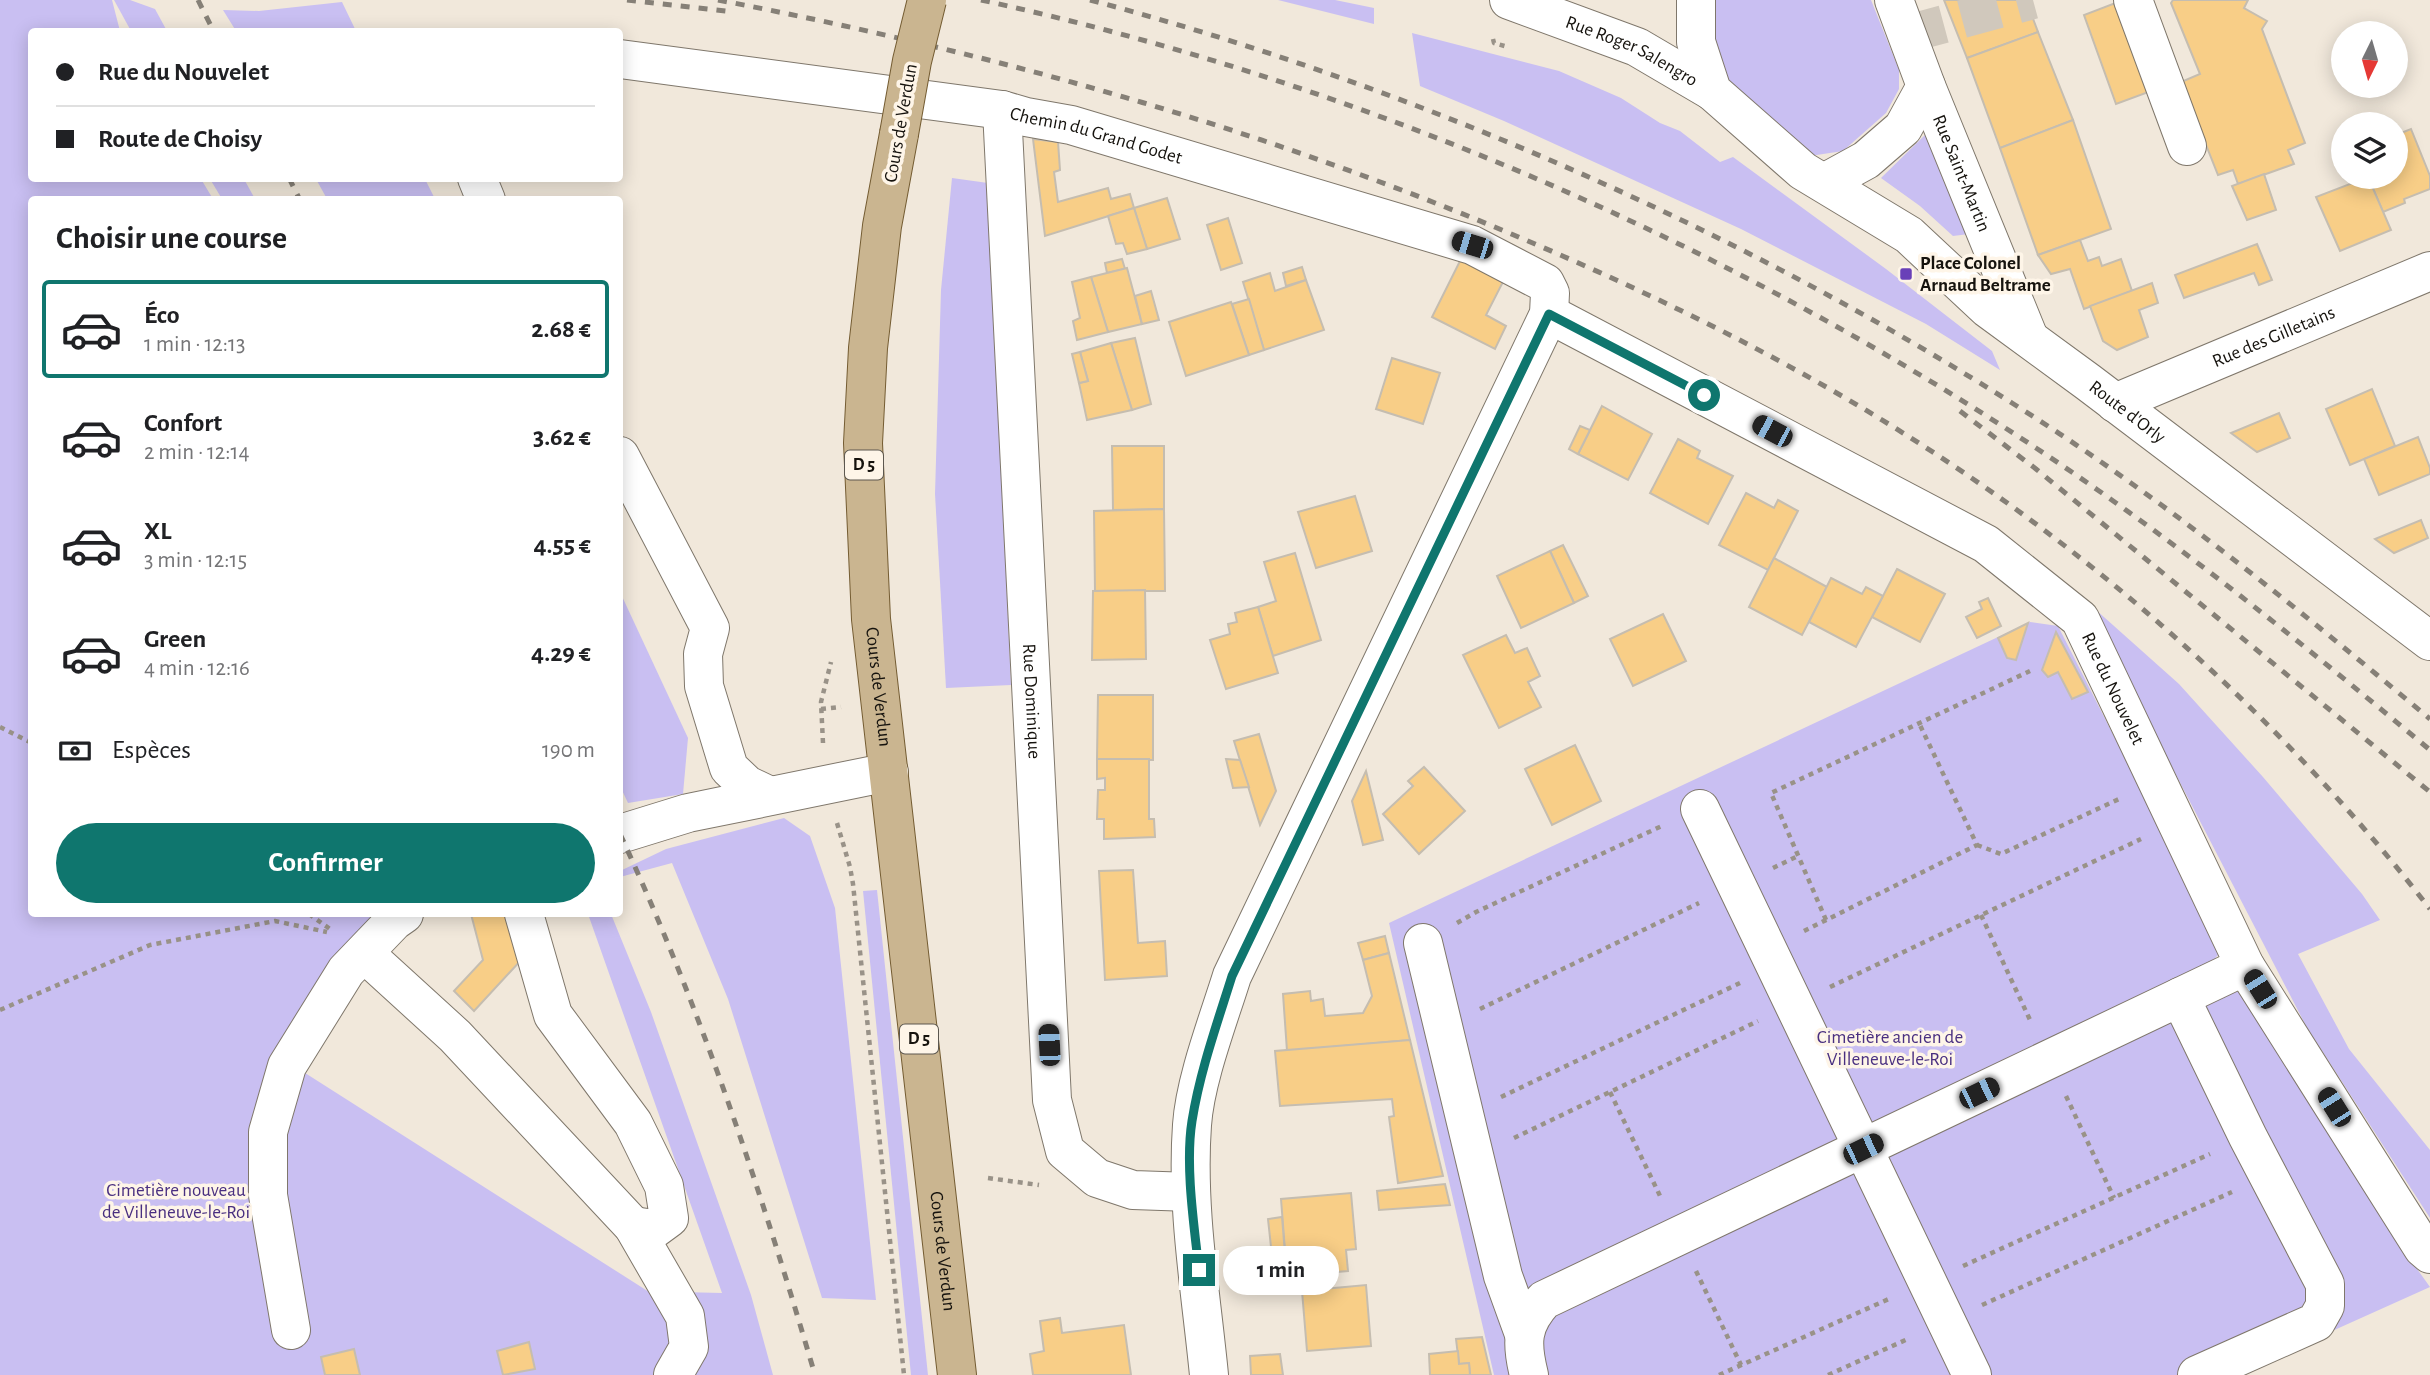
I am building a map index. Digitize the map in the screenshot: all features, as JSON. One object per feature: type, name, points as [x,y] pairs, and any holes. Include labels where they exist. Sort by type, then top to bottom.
[{"type":"main road","name":"Cours de Verdun","points":[[928,0],[912,61],[882,226],[863,443],[871,619],[957,1375]]},
{"type":"street","name":"Rue Roger Salengro","points":[[1509,0],[1637,47],[1712,91],[1802,171],[1824,183]]},
{"type":"street","points":[[1696,0],[1696,42],[1712,91]]},
{"type":"street","name":"Rue Saint-Martin","points":[[1894,0],[1926,86],[2029,338]]},
{"type":"street","points":[[2133,0],[2187,146]]},
{"type":"street","name":"Chemin du Grand Godet","points":[[623,59],[1002,110],[1071,125],[1472,245],[1545,283],[1550,303]]},
{"type":"street","points":[[1824,183],[1866,160],[1903,128],[1926,86]]},
{"type":"street","name":"Rue Dominique","points":[[1002,110],[1052,1100],[1066,1151],[1097,1178],[1133,1190],[1191,1192]]},
{"type":"street","name":"Route d'Orly","points":[[1824,183],[1909,235],[1987,308],[2430,641]]},
{"type":"street","name":"Rue des Gilletains","points":[[2115,403],[2430,271]]},
{"type":"street","points":[[1209,1375],[1191,1192],[1192,1123],[1205,1064],[1232,976],[1550,303]]},
{"type":"street","name":"Rue du Nouvelet","points":[[1550,303],[1986,544],[2080,619],[2245,966],[2415,1236],[2430,1254]]},
{"type":"street","points":[[623,462],[710,628],[703,654],[704,685],[729,768],[747,786],[768,795]]},
{"type":"street","points":[[623,833],[688,813],[889,772]]},
{"type":"street","points":[[1700,809],[1972,1375]]},
{"type":"street","points":[[291,1330],[268,1195],[268,1132],[287,1066],[346,971],[401,917]]},
{"type":"street","points":[[525,917],[554,1015],[634,1123],[664,1186],[669,1218],[654,1229],[633,1226]]},
{"type":"street","points":[[1423,943],[1503,1276],[1524,1334],[1524,1356],[1529,1375]]},
{"type":"street","points":[[364,953],[455,1036],[633,1226],[685,1316],[689,1347],[673,1375]]},
{"type":"street","points":[[1524,1334],[1531,1315],[1544,1300],[2245,966]]},
{"type":"street","points":[[2180,997],[2248,1138],[2325,1284],[2325,1306],[2316,1322],[2197,1375]]},
{"type":"path","points":[[1826,920],[1771,793],[2030,671]]},
{"type":"path","points":[[821,709],[825,784],[851,875],[904,1375]]},
{"type":"path","points":[[1919,723],[1977,845],[2001,854],[2121,798],[2126,808]]},
{"type":"path","points":[[0,727],[28,741]]},
{"type":"path","points":[[1423,943],[1476,912],[1700,809]]},
{"type":"path","points":[[1474,1157],[2141,839],[2136,828]]},
{"type":"path","points":[[1804,931],[1977,845]]},
{"type":"path","points":[[1443,1027],[1798,856]]},
{"type":"path","points":[[0,1010],[150,945],[275,922],[336,934],[313,917]]},
{"type":"path","points":[[1464,1115],[1775,966]]},
{"type":"path","points":[[1719,1375],[2248,1138]]},
{"type":"path","points":[[1828,1375],[2268,1175]]},
{"type":"path","points":[[988,1178],[1034,1184]]},
{"type":"green space","name":"Cimetière nouveau de Villeneuve-le-Roi","points":[[0,0],[112,0],[119,28],[28,28],[28,182],[203,182],[211,196],[28,196],[28,917],[380,917],[280,1057],[657,1297],[680,1292],[722,1293],[589,917],[612,917],[651,1012],[751,1295],[773,1375],[0,1375]]},
{"type":"green space","points":[[114,0],[130,0],[155,9],[165,28],[129,28]]},
{"type":"green space","points":[[1278,0],[1335,0],[1374,8],[1374,24]]},
{"type":"green space","points":[[1716,0],[1871,0],[1899,70],[1899,89],[1886,113],[1843,151],[1810,156],[1732,95],[1711,46],[1711,13]]},
{"type":"green space","points":[[342,2],[355,28],[234,28],[223,10],[259,11]]},
{"type":"green space","points":[[1412,33],[1559,71],[1621,98],[1660,123],[1680,131],[1720,162],[1733,157],[1992,351],[2000,370],[1926,324],[1741,229],[1504,121],[1420,86]]},
{"type":"green space","points":[[1925,135],[1969,234],[1953,236],[1920,206],[1881,178]]},
{"type":"green space","points":[[952,178],[988,183],[1011,685],[946,688],[935,494],[941,290]]},
{"type":"green space","points":[[212,182],[246,182],[253,196],[220,196]]},
{"type":"green space","points":[[318,182],[426,182],[434,196],[325,196]]},
{"type":"green space","points":[[623,598],[688,738],[683,794],[628,803],[623,792]]},
{"type":"green space","points":[[2086,601],[2179,684],[2263,777],[2362,894],[2380,920],[2298,954],[2349,1049],[2430,1150],[2430,1218],[2306,1026]]},
{"type":"green space","name":"Cimetière ancien de Villeneuve-le-Roi","points":[[2030,622],[2058,626],[2223,951],[2209,970],[2233,993],[2242,990],[2392,1234],[2430,1287],[2234,1375],[1494,1375],[1389,923]]},
{"type":"green space","points":[[784,818],[810,836],[835,908],[876,1300],[822,1298],[728,999],[672,863],[623,876],[623,870],[666,849]]},
{"type":"green space","points":[[877,890],[928,1375],[911,1375],[863,891]]},
{"type":"building","points":[[1944,0],[2026,0],[2038,32],[1967,58]]},
{"type":"building","points":[[2173,0],[2248,0],[2244,8],[2267,21],[2262,29],[2305,143],[2288,150],[2294,164],[2238,184],[2233,170],[2218,175],[2181,82],[2200,74],[2171,3]]},
{"type":"building","points":[[2118,2],[2154,90],[2116,104],[2084,15]]},
{"type":"building","points":[[2038,32],[2073,120],[2000,148],[1967,58]]},
{"type":"building","points":[[2073,120],[2111,229],[2038,255],[2000,148]]},
{"type":"building","points":[[2411,129],[2430,176],[2430,189],[2404,199],[2405,203],[2383,212],[2373,189],[2408,189],[2408,130]]},
{"type":"building","points":[[1033,139],[1058,142],[1060,170],[1054,172],[1058,202],[1108,188],[1111,199],[1130,194],[1134,208],[1045,236]]},
{"type":"building","points":[[2264,174],[2276,210],[2247,220],[2232,186]]},
{"type":"building","points":[[2337,189],[2373,189],[2391,230],[2340,251],[2316,197]]},
{"type":"building","points":[[1167,198],[1180,239],[1147,249],[1134,208]]},
{"type":"building","points":[[1134,208],[1147,249],[1127,254],[1123,243],[1116,244],[1108,216]]},
{"type":"building","points":[[1228,218],[1242,263],[1221,270],[1207,225]]},
{"type":"building","points":[[2080,240],[2088,261],[2099,257],[2102,266],[2121,259],[2132,291],[2084,309],[2070,269],[2051,274],[2038,255]]},
{"type":"building","points":[[2257,244],[2272,280],[2259,285],[2254,273],[2184,298],[2175,275]]},
{"type":"building","points":[[1464,253],[1507,274],[1486,315],[1506,326],[1495,349],[1432,317]]},
{"type":"building","points":[[1122,259],[1125,269],[1107,273],[1105,263]]},
{"type":"building","points":[[1302,267],[1306,280],[1286,286],[1283,273]]},
{"type":"building","points":[[1127,268],[1142,324],[1108,332],[1091,277]]},
{"type":"building","points":[[1270,273],[1275,291],[1306,280],[1324,330],[1264,350],[1243,282]]},
{"type":"building","points":[[1091,277],[1108,332],[1077,340],[1073,321],[1080,318],[1072,282]]},
{"type":"building","points":[[2152,283],[2158,303],[2139,310],[2148,337],[2117,350],[2103,341],[2090,306]]},
{"type":"building","points":[[1151,291],[1159,320],[1142,324],[1135,296]]},
{"type":"building","points":[[1249,299],[1264,350],[1249,355],[1232,304]]},
{"type":"building","points":[[1231,302],[1249,355],[1186,376],[1169,322]]},
{"type":"building","points":[[1135,338],[1151,404],[1132,410],[1111,343]]},
{"type":"building","points":[[1111,343],[1132,410],[1087,420],[1079,383],[1088,381],[1080,352]]},
{"type":"building","points":[[1080,352],[1088,381],[1079,383],[1072,354]]},
{"type":"building","points":[[1392,358],[1440,373],[1423,424],[1376,409]]},
{"type":"building","points":[[2372,389],[2395,446],[2350,465],[2326,409]]},
{"type":"building","points":[[1602,406],[1652,434],[1628,480],[1578,454]]},
{"type":"building","points":[[2279,413],[2290,438],[2257,452],[2231,433]]},
{"type":"building","points":[[1580,426],[1590,430],[1578,454],[1569,449]]},
{"type":"building","points":[[2418,437],[2430,474],[2379,495],[2364,459]]},
{"type":"building","points":[[1678,439],[1700,451],[1697,458],[1733,476],[1708,524],[1650,493]]},
{"type":"building","points":[[1112,446],[1164,446],[1164,509],[1113,510]]},
{"type":"building","points":[[1746,493],[1774,508],[1778,500],[1798,511],[1768,570],[1719,545]]},
{"type":"building","points":[[1355,496],[1372,551],[1316,568],[1298,512]]},
{"type":"building","points":[[1164,509],[1165,591],[1095,591],[1094,511]]},
{"type":"building","points":[[2421,520],[2428,538],[2394,553],[2375,539]]},
{"type":"building","points":[[1563,545],[1588,596],[1574,603],[1550,551]]},
{"type":"building","points":[[1550,551],[1574,603],[1521,628],[1497,576]]},
{"type":"building","points":[[1295,553],[1321,640],[1273,656],[1258,607],[1276,601],[1264,562]]},
{"type":"building","points":[[1774,558],[1827,587],[1802,635],[1749,607]]},
{"type":"building","points":[[1897,569],[1945,594],[1920,642],[1872,617]]},
{"type":"building","points":[[1831,578],[1862,594],[1866,587],[1883,596],[1856,647],[1809,622]]},
{"type":"building","points":[[1145,590],[1146,659],[1092,660],[1093,591]]},
{"type":"building","points":[[1988,598],[2001,626],[1977,638],[1966,617],[1982,609],[1979,602]]},
{"type":"building","points":[[1258,607],[1278,673],[1226,689],[1210,640],[1230,634],[1228,624],[1237,622],[1235,613]]},
{"type":"building","points":[[1663,614],[1686,661],[1633,686],[1610,639]]},
{"type":"building","points":[[2028,623],[2016,660],[2007,658],[1998,638]]},
{"type":"building","points":[[2056,632],[2088,692],[2072,699],[2058,672],[2048,677],[2042,670]]},
{"type":"building","points":[[1506,635],[1515,653],[1527,648],[1540,676],[1528,682],[1541,707],[1499,728],[1463,655]]},
{"type":"building","points":[[1098,695],[1153,695],[1153,760],[1097,759]]},
{"type":"building","points":[[1259,734],[1276,791],[1260,825],[1234,741]]},
{"type":"building","points":[[1575,745],[1601,801],[1552,825],[1525,769]]},
{"type":"building","points":[[1097,759],[1149,759],[1149,819],[1154,819],[1155,837],[1104,839],[1104,819],[1097,819],[1098,790],[1105,790],[1105,778],[1097,779]]},
{"type":"building","points":[[1226,759],[1240,760],[1249,787],[1233,788]]},
{"type":"building","points":[[1424,767],[1465,811],[1419,854],[1383,814],[1413,786],[1408,781]]},
{"type":"building","points":[[1366,771],[1383,840],[1363,845],[1352,801]]},
{"type":"building","points":[[1133,870],[1138,943],[1165,941],[1167,976],[1105,980],[1099,871]]},
{"type":"building","points":[[472,917],[512,917],[523,958],[474,1011],[454,991],[483,960]]},
{"type":"building","points":[[1385,936],[1389,953],[1363,960],[1358,943]]},
{"type":"building","points":[[1389,953],[1410,1040],[1287,1051],[1283,994],[1310,991],[1311,1001],[1323,999],[1325,1016],[1363,1013],[1372,996],[1363,960]]},
{"type":"building","points":[[1410,1040],[1443,1176],[1398,1183],[1389,1117],[1394,1116],[1392,1099],[1280,1106],[1275,1051]]},
{"type":"building","points":[[1445,1184],[1450,1205],[1379,1210],[1377,1191]]},
{"type":"building","points":[[1351,1193],[1356,1249],[1346,1250],[1348,1271],[1287,1276],[1281,1199]]},
{"type":"building","points":[[1282,1217],[1285,1254],[1272,1256],[1268,1219]]},
{"type":"building","points":[[1366,1285],[1371,1346],[1307,1351],[1302,1291]]},
{"type":"building","points":[[1060,1318],[1062,1333],[1124,1325],[1131,1375],[1033,1375],[1030,1354],[1044,1351],[1040,1321]]},
{"type":"building","points":[[1482,1337],[1491,1375],[1470,1375],[1469,1363],[1459,1364],[1456,1339]]},
{"type":"building","points":[[529,1342],[535,1369],[503,1375],[497,1351]]},
{"type":"building","points":[[354,1349],[360,1375],[325,1375],[321,1357]]},
{"type":"building","points":[[1458,1351],[1459,1364],[1469,1363],[1470,1375],[1430,1375],[1429,1354]]},
{"type":"building","points":[[1280,1354],[1283,1375],[1251,1375],[1250,1356]]},
{"type":"tunnel","points":[[1907,34],[2033,0]]},
{"type":"railway","points":[[198,0],[212,28]]},
{"type":"railway","points":[[627,0],[734,12]]},
{"type":"railway","points":[[718,0],[925,44],[1028,70],[1231,130],[1331,164],[1430,201],[1580,263],[1781,362],[1878,417],[1996,495],[2132,600],[2259,716],[2319,778],[2430,909]]},
{"type":"railway","points":[[981,0],[1120,34],[1258,74],[1394,122],[1528,175],[1660,235],[1789,300],[1914,371],[2087,483],[2237,593],[2430,750]]},
{"type":"railway","points":[[1090,0],[1210,34],[1449,118],[1682,220],[1795,277],[1905,338],[2012,403],[2121,476],[2278,594],[2430,719]]},
{"type":"railway","points":[[291,182],[298,196]]},
{"type":"railway","points":[[1960,411],[2036,469],[2430,792]]},
{"type":"railway","points":[[623,841],[677,966],[728,1101],[815,1375]]},
{"type":"place","name":"Place Colonel Arnaud Beltrame","points":[[1906,274]]},
{"type":"route","points":[[1199,1270],[1191,1192],[1192,1123],[1205,1064],[1232,976],[1549,314],[1704,395]]}]
